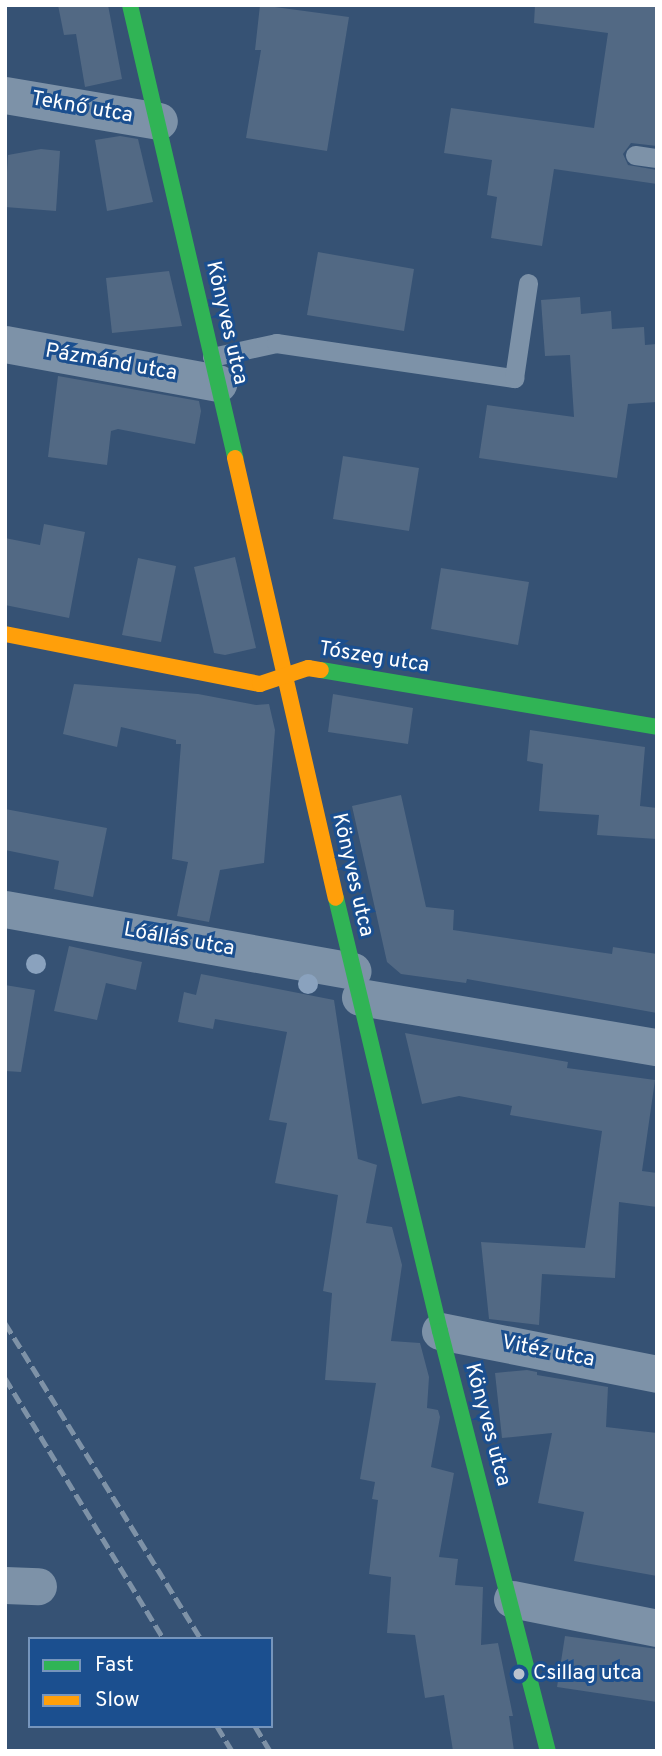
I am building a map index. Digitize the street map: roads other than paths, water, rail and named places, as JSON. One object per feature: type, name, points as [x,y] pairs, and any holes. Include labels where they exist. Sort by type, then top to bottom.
[{"type":"street","name":"Könyves utca","points":[[130,5],[159,121],[283,676],[356,984],[440,1331],[512,1599],[548,1751]]},
{"type":"street","name":"Teknő utca","points":[[5,95],[159,121]]},
{"type":"street","name":"Pázmánd utca","points":[[5,344],[215,370]]},
{"type":"street","name":"Tószeg utca","points":[[5,634],[260,684],[308,668],[657,727]]},
{"type":"street","name":"Lóállás utca","points":[[5,909],[657,1047]]},
{"type":"street","name":"Vitéz utca","points":[[440,1331],[657,1374]]},
{"type":"street","points":[[512,1599],[657,1628]]},
{"type":"lane","points":[[635,155],[657,158]]},
{"type":"lane","points":[[215,370],[276,343],[514,378],[528,283]]},
{"type":"railway","points":[[5,1323],[200,1637]]},
{"type":"railway","points":[[5,1378],[163,1637]]},
{"type":"railway","points":[[218,1728],[232,1751]]},
{"type":"railway","points":[[256,1728],[270,1751]]},
{"type":"place","name":"Csillag utca","points":[[519,1674]]}]
